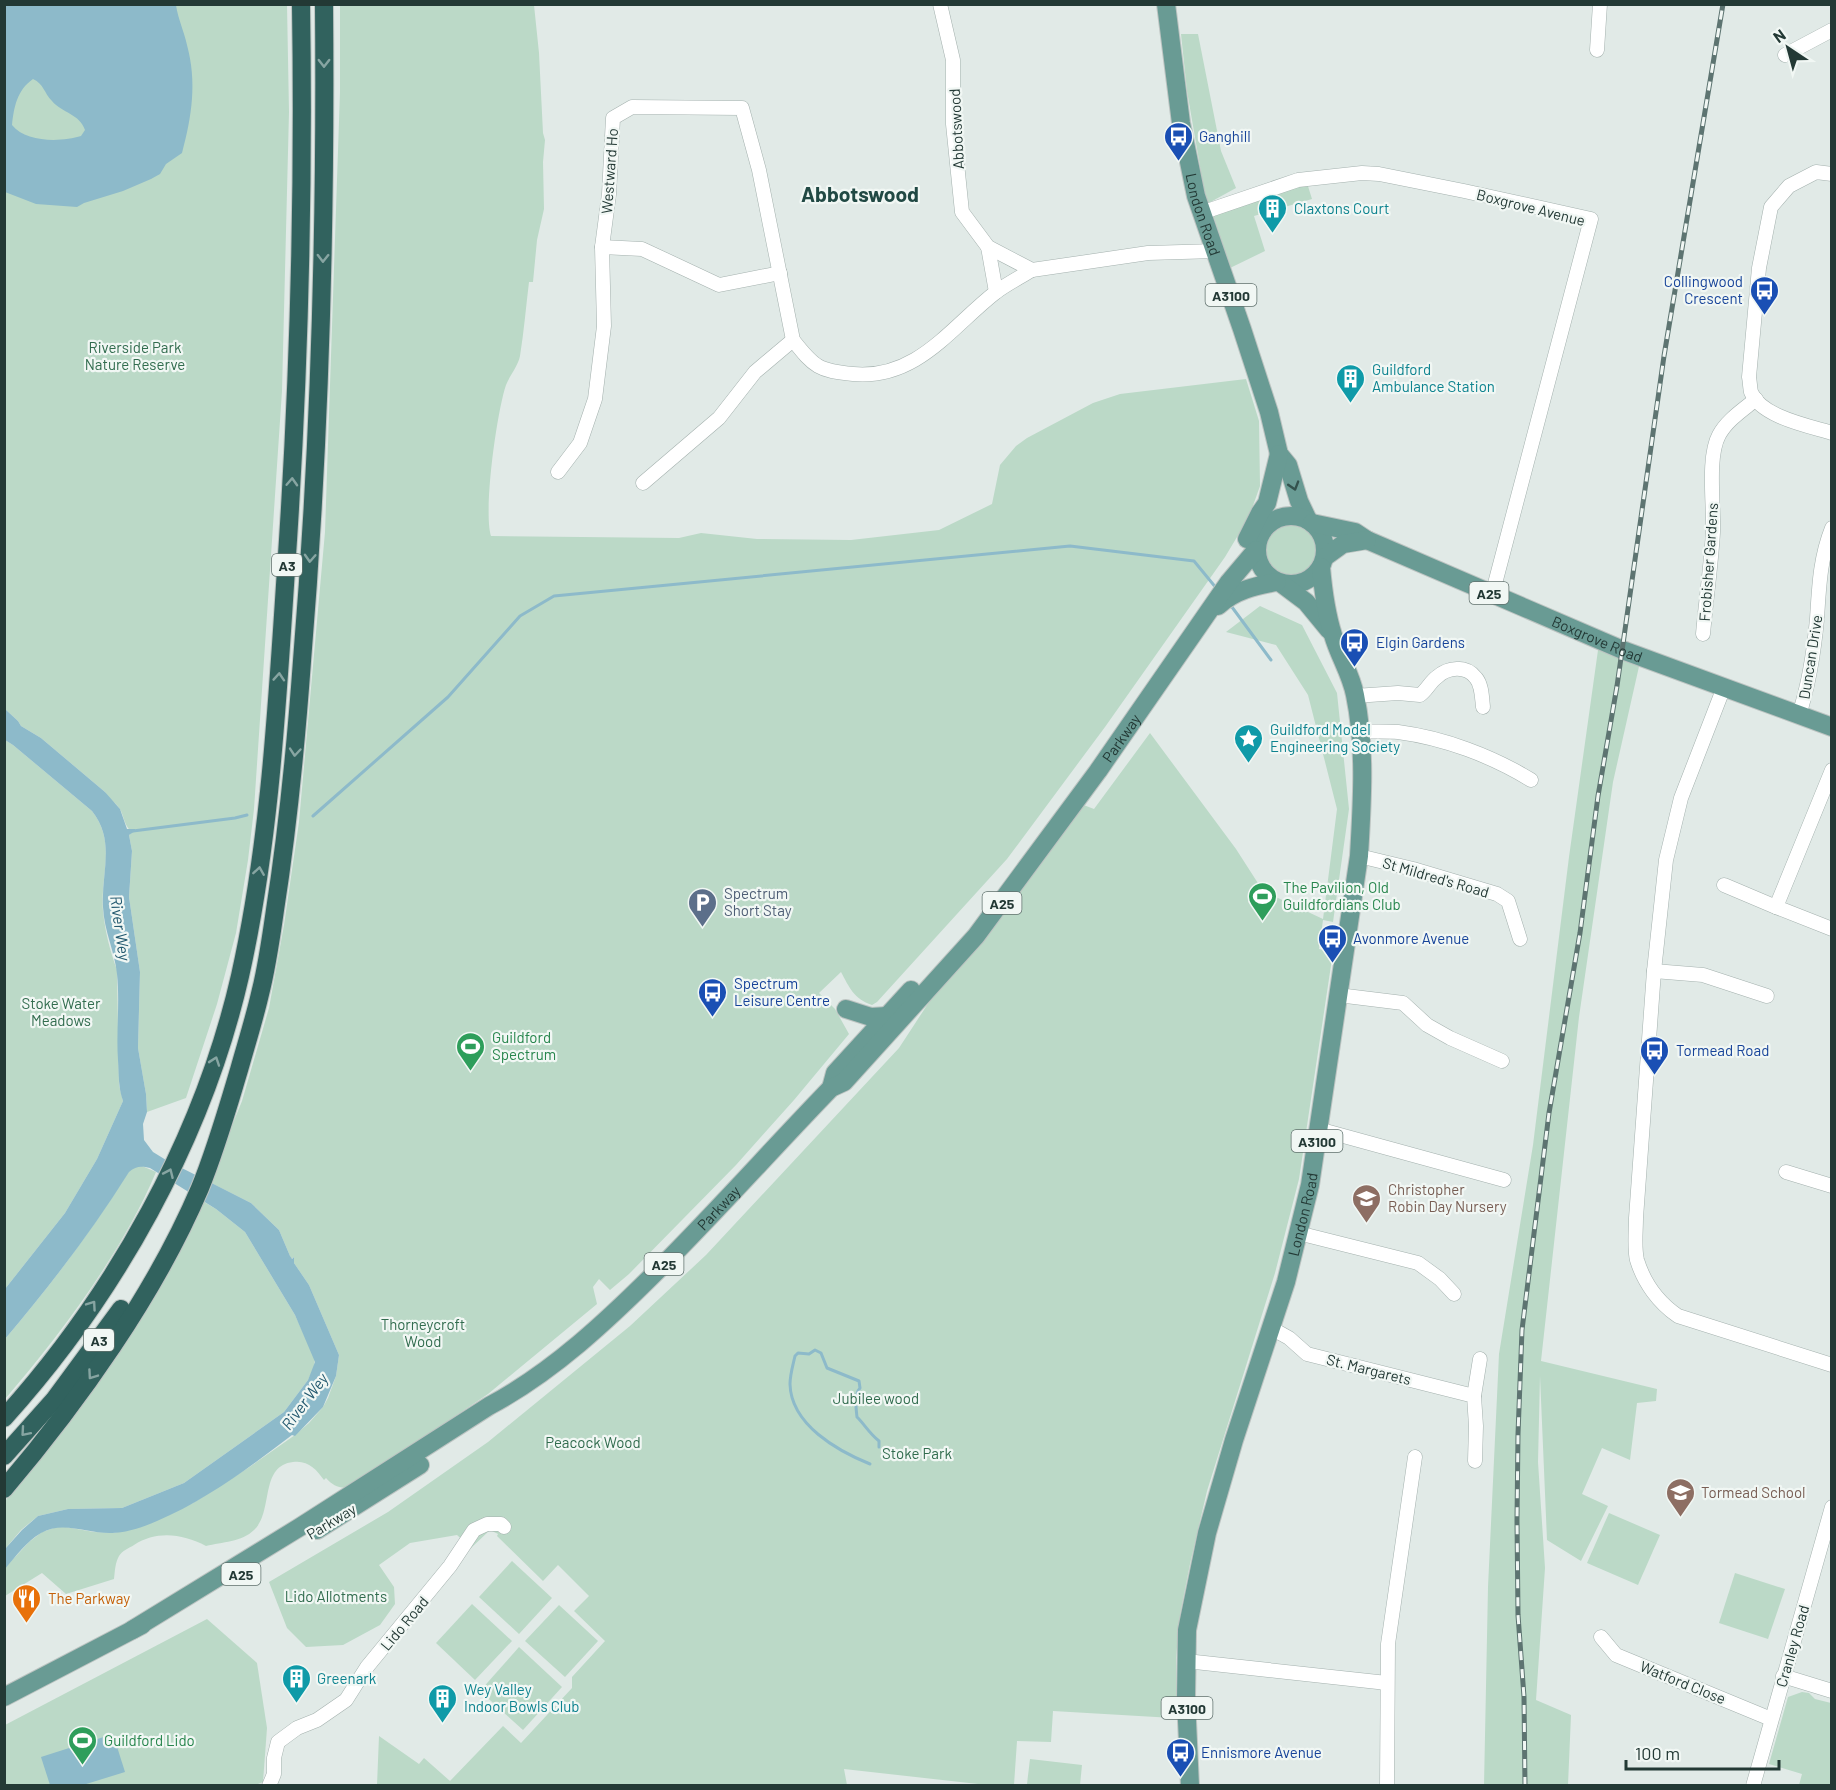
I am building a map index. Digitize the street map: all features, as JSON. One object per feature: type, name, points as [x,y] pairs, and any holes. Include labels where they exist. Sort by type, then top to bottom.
[{"type":"highway","name":"A3","points":[[4,1418],[25,1395],[75,1330],[126,1254],[155,1201],[195,1115],[219,1050],[239,978],[260,863],[274,740],[288,537],[300,253],[301,4]]},
{"type":"highway","name":"A3","points":[[4,1456],[54,1400],[108,1328],[182,1215],[222,1130],[261,992],[291,800],[308,600],[319,390],[324,185],[324,4]]},
{"type":"highway","points":[[4,1489],[57,1424],[108,1352],[162,1263],[182,1215]]},
{"type":"main road","name":"London Road","points":[[1166,4],[1181,123],[1192,178],[1201,213],[1216,251],[1269,412],[1279,454]]},
{"type":"main road","name":"A3100","points":[[1262,531],[1268,516],[1267,503],[1279,454]]},
{"type":"main road","points":[[1279,454],[1288,465],[1299,501],[1310,521],[1322,534],[1325,545],[1323,562]]},
{"type":"main road","name":"A3100","points":[[1190,640],[1267,503]]},
{"type":"main road","points":[[1310,521],[1293,516],[1281,517],[1270,522],[1257,540],[1258,562],[1264,572],[1280,583],[1294,585],[1304,582],[1314,576],[1323,562],[1343,544],[1367,540]]},
{"type":"main road","name":"A25","points":[[1310,521],[1355,532],[1367,540]]},
{"type":"main road","name":"Boxgrove Road","points":[[1367,540],[1618,648],[1832,727]]},
{"type":"main road","name":"A25","points":[[1190,640],[1229,582],[1256,550]]},
{"type":"main road","name":"London Road","points":[[1190,1785],[1187,1630],[1208,1533],[1234,1440],[1286,1282],[1310,1185],[1359,856],[1362,807],[1360,731],[1355,696],[1333,637],[1324,596],[1323,562]]},
{"type":"main road","name":"London Road","points":[[1280,583],[1306,602],[1333,637]]},
{"type":"main road","name":"A25","points":[[1190,640],[1226,599],[1246,589],[1280,583]]},
{"type":"main road","name":"Parkway","points":[[4,1696],[132,1630],[300,1527],[489,1406],[517,1391],[593,1331],[631,1297],[699,1229],[831,1088],[844,1082],[976,936],[1190,640]]},
{"type":"main road","name":"Parkway","points":[[831,1088],[835,1073],[1050,835]]},
{"type":"main road","points":[[846,1009],[864,1016],[887,1016]]},
{"type":"street","name":"Abbotswood","points":[[940,4],[953,60],[953,124],[962,212],[988,247],[1032,270]]},
{"type":"street","points":[[1597,50],[1600,4]]},
{"type":"street","points":[[1785,55],[1832,30]]},
{"type":"street","name":"Westward Ho","points":[[558,472],[580,443],[595,399],[604,326],[602,247],[609,194],[613,118],[632,107],[742,108],[759,170],[780,273]]},
{"type":"street","points":[[1832,174],[1816,172],[1789,186],[1771,207],[1759,268],[1749,377],[1751,391],[1756,399],[1770,411],[1787,420],[1832,433]]},
{"type":"street","name":"Boxgrove Avenue","points":[[1201,213],[1298,180],[1362,173],[1379,174],[1467,191],[1591,219],[1492,595]]},
{"type":"street","points":[[602,247],[642,249],[719,285],[780,273],[793,339],[807,358],[827,372],[858,375],[892,372],[921,356],[948,336],[996,292],[1032,270],[1148,253],[1216,251]]},
{"type":"street","name":"Abbotswood","points":[[988,247],[996,292]]},
{"type":"street","points":[[643,483],[719,418],[755,372],[793,339]]},
{"type":"street","name":"Frobisher Gardens","points":[[1703,634],[1713,532],[1714,499],[1711,463],[1718,436],[1726,424],[1756,399]]},
{"type":"street","name":"Duncan Drive","points":[[1799,715],[1811,668],[1819,574],[1832,528]]},
{"type":"street","points":[[1355,696],[1398,693],[1420,695],[1436,677],[1452,668],[1464,670],[1476,678],[1484,706]]},
{"type":"street","points":[[1724,687],[1694,760],[1674,821],[1666,860],[1654,971],[1636,1218],[1637,1259],[1648,1284],[1661,1302],[1678,1316],[1832,1365]]},
{"type":"street","points":[[1360,731],[1398,732],[1450,744],[1508,766],[1531,780]]},
{"type":"street","points":[[1776,907],[1832,770]]},
{"type":"street","name":"St Mildred's Road","points":[[1359,856],[1413,869],[1497,894],[1508,902],[1520,939]]},
{"type":"street","points":[[1724,885],[1832,929]]},
{"type":"street","points":[[1654,971],[1703,975],[1767,996]]},
{"type":"street","points":[[1338,995],[1403,1003],[1426,1025],[1502,1061]]},
{"type":"street","points":[[1318,1130],[1504,1180]]},
{"type":"street","points":[[1786,1172],[1832,1186]]},
{"type":"street","points":[[1298,1233],[1418,1263],[1440,1279],[1454,1294]]},
{"type":"street","name":"St. Margarets","points":[[1271,1328],[1289,1338],[1307,1354],[1474,1396]]},
{"type":"street","points":[[1475,1461],[1474,1396],[1480,1359]]},
{"type":"street","points":[[1386,1785],[1388,1644],[1415,1457]]},
{"type":"street","name":"Cranley Road","points":[[1753,1785],[1832,1507]]},
{"type":"street","name":"Lido Road","points":[[268,1785],[274,1774],[274,1758],[278,1742],[297,1728],[317,1720],[346,1700],[367,1667],[450,1566],[474,1530],[487,1524],[501,1524],[504,1527]]},
{"type":"street","name":"Watford Close","points":[[1601,1637],[1616,1655],[1771,1719]]},
{"type":"street","points":[[1186,1661],[1387,1683]]},
{"type":"street","points":[[1783,1676],[1832,1691]]},
{"type":"green space","name":"Riverside Park Nature Reserve","points":[[5,5],[287,5],[289,112],[282,391],[254,809],[248,860],[236,933],[217,1004],[186,1098],[147,1112],[138,1048],[140,972],[129,897],[132,851],[129,835],[132,832],[126,825],[119,808],[105,792],[41,738],[21,726],[5,709]]},
{"type":"green space","name":"Thorneycroft Wood","points":[[340,5],[534,5],[545,140],[544,209],[537,240],[533,282],[529,282],[520,356],[502,398],[495,438],[489,506],[491,536],[679,538],[701,533],[757,539],[851,540],[939,530],[992,504],[1000,465],[1016,446],[1093,403],[1120,394],[1246,379],[1259,421],[1260,486],[1249,517],[1225,557],[1105,727],[1007,859],[877,1002],[872,1005],[856,996],[841,972],[819,993],[835,1009],[849,1034],[736,1165],[629,1274],[610,1290],[599,1279],[593,1287],[597,1304],[488,1394],[350,1487],[343,1488],[334,1485],[326,1478],[324,1480],[315,1469],[303,1462],[282,1465],[275,1472],[271,1481],[260,1522],[244,1537],[206,1546],[179,1536],[152,1537],[120,1554],[114,1579],[66,1594],[42,1573],[5,1596],[4,1569],[29,1542],[42,1532],[60,1526],[115,1533],[193,1503],[248,1468],[309,1423],[323,1407],[336,1376],[339,1355],[309,1285],[294,1263],[294,1257],[291,1259],[279,1230],[251,1203],[209,1182],[242,1101],[269,1008],[299,822],[325,532],[340,92]]},
{"type":"green space","points":[[1181,34],[1198,34],[1221,151],[1236,188],[1205,205],[1192,178],[1201,172],[1187,91]]},
{"type":"green space","points":[[1307,183],[1312,199],[1254,216],[1265,251],[1230,268],[1213,215]]},
{"type":"green space","points":[[1288,521],[1299,523],[1308,529],[1314,538],[1316,549],[1314,560],[1308,569],[1299,575],[1288,577],[1277,575],[1268,569],[1262,560],[1260,549],[1262,538],[1268,529],[1277,523]]},
{"type":"green space","name":"Stoke Park","points":[[1260,606],[1302,625],[1337,693],[1349,809],[1333,922],[1323,920],[1319,949],[1333,952],[1299,1179],[1275,1273],[1207,1491],[1190,1564],[1180,1615],[1176,1658],[1177,1715],[1173,1718],[1053,1711],[1051,1742],[1017,1741],[1014,1785],[987,1785],[844,1769],[847,1785],[377,1785],[379,1736],[419,1764],[424,1758],[450,1781],[503,1726],[521,1743],[572,1688],[572,1677],[605,1641],[574,1611],[589,1596],[558,1565],[543,1581],[497,1536],[498,1534],[490,1530],[471,1548],[457,1535],[410,1543],[379,1565],[394,1587],[395,1604],[380,1625],[343,1645],[306,1647],[287,1628],[269,1582],[388,1512],[488,1442],[630,1326],[706,1255],[899,1048],[950,970],[1081,804],[1094,809],[1150,733],[1236,849],[1263,891],[1323,919],[1337,809],[1308,695],[1276,645],[1226,632]]},
{"type":"green space","points":[[1599,643],[1640,662],[1613,782],[1579,1017],[1541,1361],[1657,1389],[1656,1401],[1637,1403],[1630,1460],[1602,1448],[1582,1494],[1608,1506],[1581,1561],[1547,1540],[1540,1376],[1538,1462],[1545,1568],[1536,1700],[1571,1715],[1568,1785],[1484,1786],[1488,1587],[1499,1354],[1533,1145],[1569,857]]},
{"type":"green space","name":"Stoke Water Meadows","points":[[5,740],[92,811],[104,835],[106,860],[103,911],[108,941],[117,970],[119,1085],[123,1101],[97,1159],[65,1213],[5,1289]]},
{"type":"green space","points":[[142,1166],[156,1172],[126,1232],[69,1319],[5,1399],[5,1339],[70,1258],[129,1171]]},
{"type":"green space","points":[[201,1200],[245,1232],[295,1315],[315,1359],[308,1380],[284,1412],[184,1483],[122,1508],[68,1509],[38,1516],[21,1530],[5,1549],[5,1501],[18,1485]]},
{"type":"green space","points":[[1609,1513],[1660,1535],[1638,1585],[1587,1563]]},
{"type":"green space","points":[[512,1561],[552,1598],[519,1634],[479,1597]]},
{"type":"green space","points":[[1735,1573],[1785,1589],[1768,1639],[1719,1623]]},
{"type":"green space","points":[[472,1604],[512,1641],[475,1680],[436,1643]]},
{"type":"green space","points":[[559,1605],[598,1641],[565,1677],[525,1641]]},
{"type":"green space","points":[[207,1619],[257,1663],[267,1728],[263,1782],[253,1786],[5,1786],[5,1725]]},
{"type":"green space","points":[[519,1647],[562,1687],[523,1730],[480,1691]]},
{"type":"green space","points":[[1802,1692],[1809,1693],[1815,1699],[1831,1703],[1831,1785],[1799,1785],[1802,1774],[1769,1764],[1788,1697]]},
{"type":"green space","points":[[1030,1759],[1082,1765],[1080,1785],[1027,1784]]},
{"type":"water","points":[[4,5],[176,5],[192,72],[191,112],[182,153],[166,164],[160,174],[151,179],[77,207],[36,204],[5,192]],"holes":[[[33,79],[56,105],[79,120],[85,130],[81,136],[45,140],[26,135],[12,125],[15,105],[23,88]]]},
{"type":"water","name":"River Wey","points":[[5,709],[21,726],[41,738],[105,792],[120,809],[127,829],[135,829],[129,835],[132,851],[129,897],[140,972],[138,1048],[146,1094],[144,1140],[153,1152],[166,1160],[251,1203],[279,1230],[290,1256],[292,1259],[294,1257],[294,1263],[309,1285],[339,1355],[336,1376],[323,1407],[295,1436],[292,1435],[210,1493],[175,1513],[129,1531],[103,1533],[67,1528],[49,1529],[31,1541],[5,1569],[5,1549],[38,1516],[68,1509],[122,1508],[184,1483],[284,1412],[308,1380],[315,1362],[295,1315],[245,1232],[216,1209],[150,1168],[144,1167],[129,1172],[70,1258],[5,1339],[5,1289],[65,1213],[97,1159],[123,1101],[120,1091],[117,1039],[117,974],[103,907],[106,858],[104,834],[92,811],[5,740]]},
{"type":"water","name":"Guildford Lido","points":[[113,1734],[125,1772],[83,1785],[50,1785],[41,1757]]},
{"type":"waterway","points":[[313,816],[448,697],[520,616],[554,596],[1070,546],[1194,561],[1217,589]]},
{"type":"waterway","points":[[1229,603],[1271,660]]},
{"type":"waterway","points":[[133,831],[247,815]]},
{"type":"waterway","points":[[870,1464],[831,1444],[807,1424],[798,1412],[792,1399],[790,1384],[795,1356],[798,1353],[809,1354],[815,1350],[821,1353],[827,1368],[859,1381],[860,1388],[856,1402],[857,1417],[879,1441],[879,1447]]},
{"type":"railway","points":[[1525,1786],[1524,1697],[1518,1615],[1517,1520],[1522,1330],[1549,1113],[1580,933],[1598,796],[1617,686],[1664,356],[1723,4]]},
{"type":"place","name":"Ganghill","points":[[1178,162]]},
{"type":"place","name":"Claxtons Court","points":[[1273,234]]},
{"type":"place","name":"Collingwood Crescent","points":[[1764,316]]},
{"type":"place","name":"Guildford Ambulance Station","points":[[1351,404]]},
{"type":"place","name":"Elgin Gardens","points":[[1355,668]]},
{"type":"place","name":"Guildford Model Engineering Society","points":[[1249,764]]},
{"type":"place","name":"The Pavilion, Old Guildfordians Club","points":[[1262,922]]},
{"type":"place","name":"Spectrum Short Stay","points":[[703,928]]},
{"type":"place","name":"Avonmore Avenue","points":[[1332,964]]},
{"type":"place","name":"Spectrum Leisure Centre","points":[[713,1018]]},
{"type":"place","name":"Guildford Spectrum","points":[[471,1072]]},
{"type":"place","name":"Tormead Road","points":[[1655,1076]]},
{"type":"place","name":"Christopher Robin Day Nursery","points":[[1367,1224]]},
{"type":"place","name":"Tormead School","points":[[1680,1518]]},
{"type":"place","name":"The Parkway","points":[[27,1624]]},
{"type":"place","name":"Greenark","points":[[296,1704]]},
{"type":"place","name":"Wey Valley Indoor Bowls Club","points":[[443,1724]]},
{"type":"place","name":"Guildford Lido","points":[[83,1766]]},
{"type":"place","name":"Ennismore Avenue","points":[[1180,1778]]},
{"type":"district","name":"Abbotswood","points":[[860,193]]},
{"type":"park label","name":"Jubilee wood","points":[[876,1398]]},
{"type":"park label","name":"Peacock Wood","points":[[593,1442]]},
{"type":"park label","name":"Lido Allotments","points":[[336,1596]]}]
